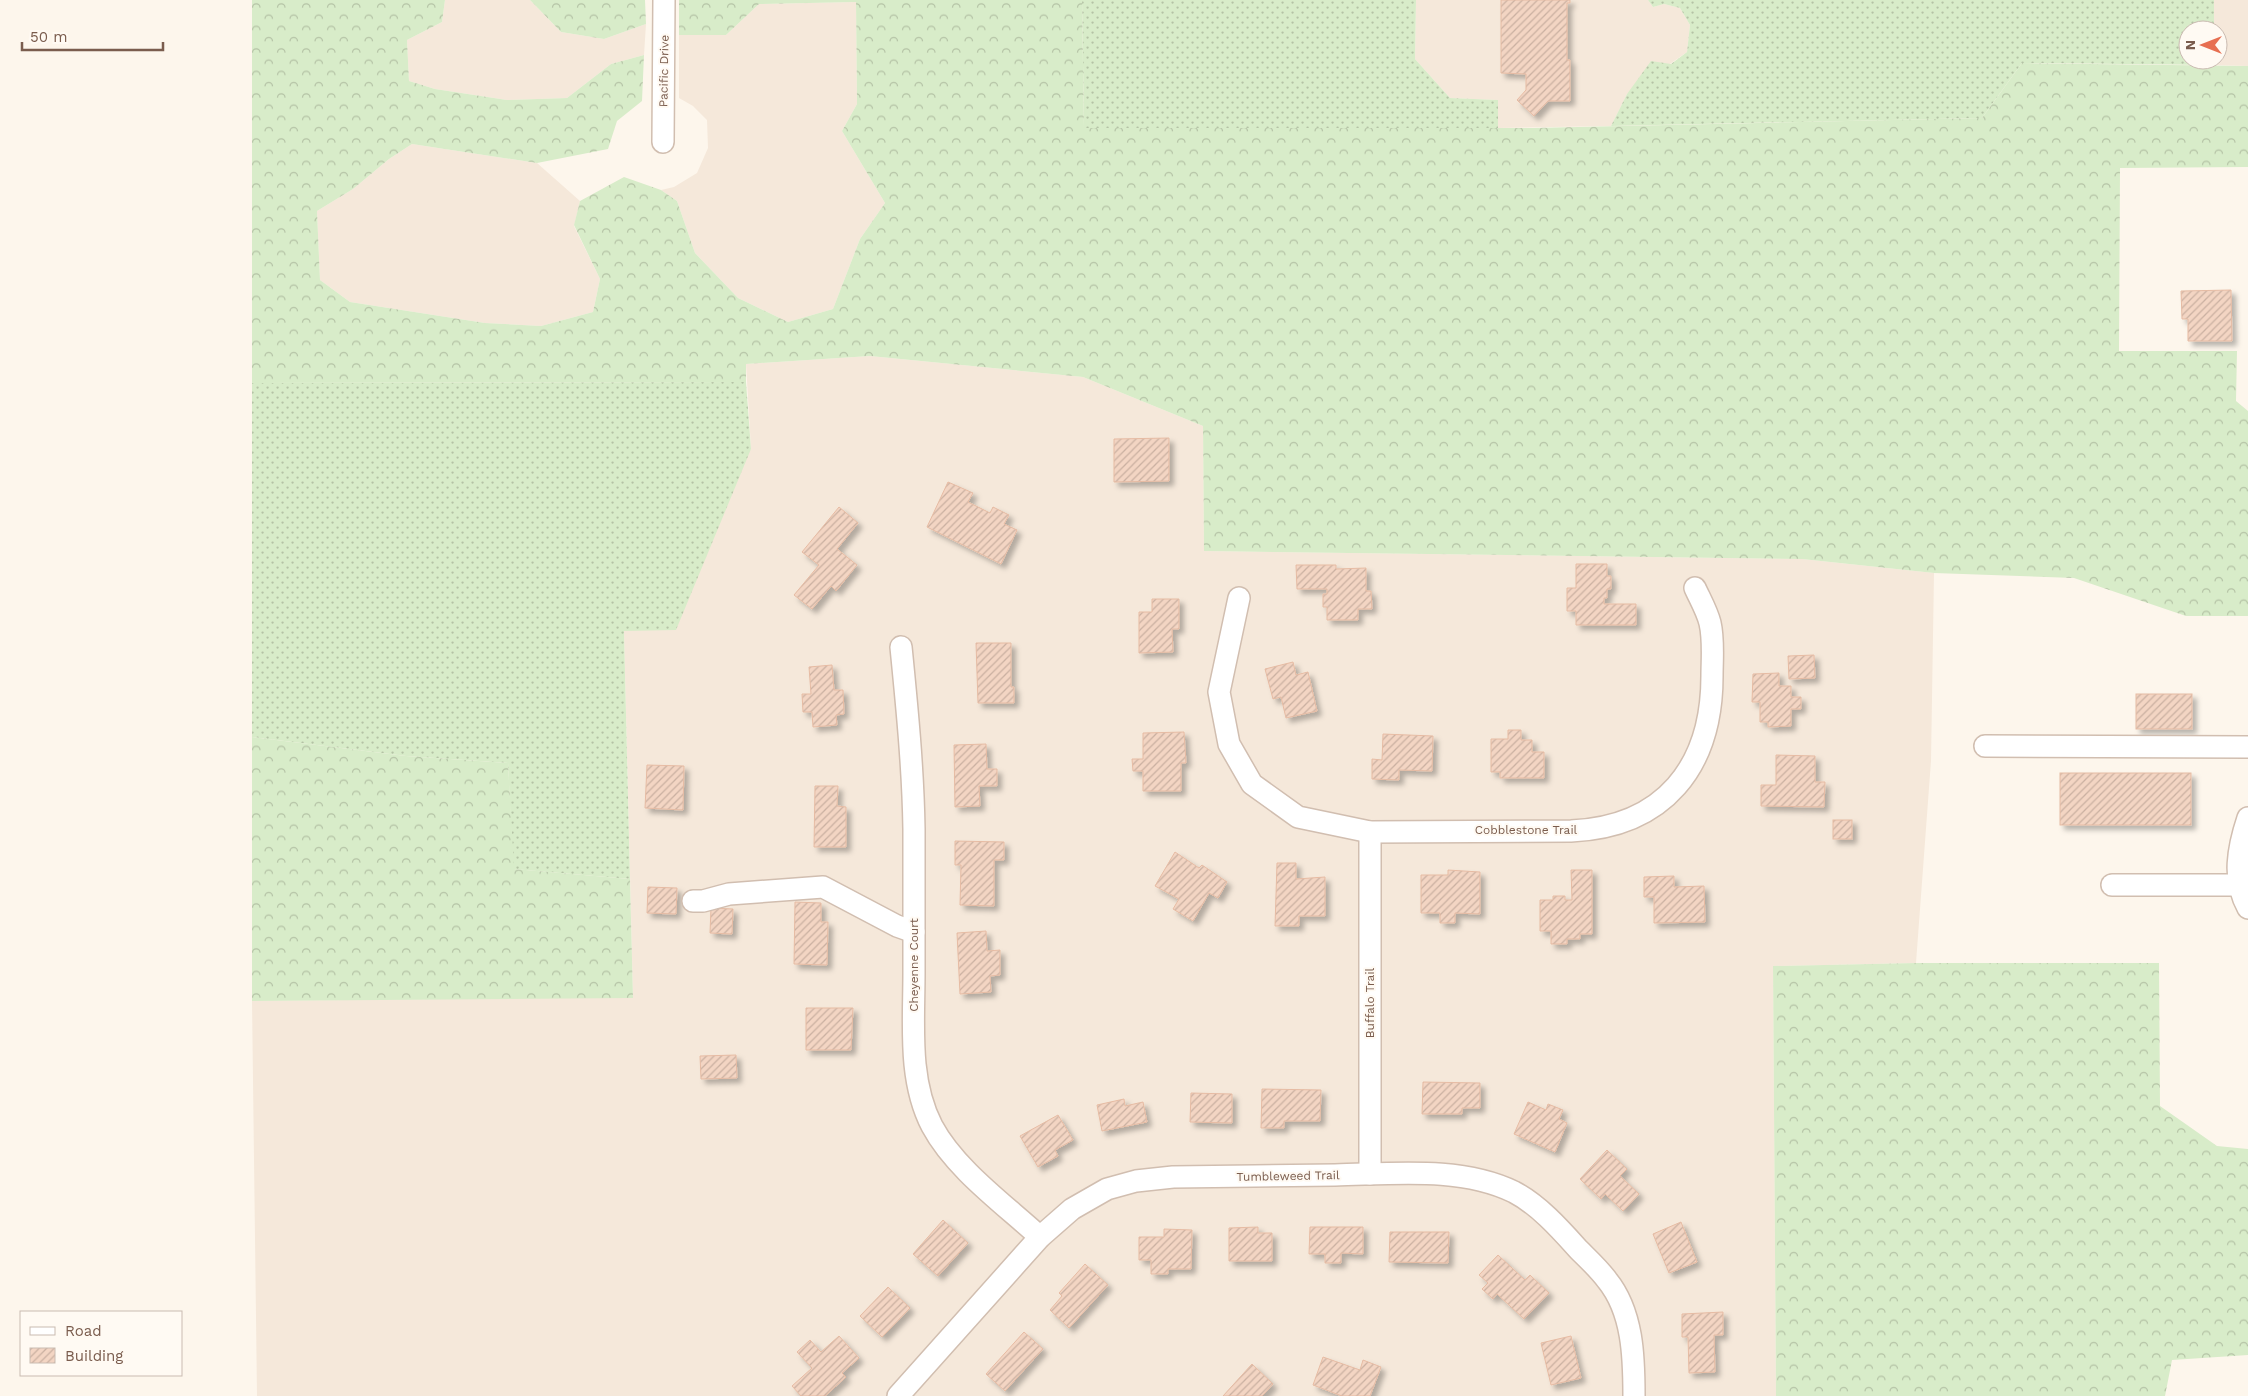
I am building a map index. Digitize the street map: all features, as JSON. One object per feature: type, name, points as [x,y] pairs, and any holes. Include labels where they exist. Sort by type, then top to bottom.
[{"type":"street","name":"Pacific Drive","points":[[663,142],[664,0]]},
{"type":"street","name":"Cobblestone Trail","points":[[1238,598],[1219,692],[1229,744],[1252,784],[1298,817],[1370,832],[1592,829],[1635,817],[1653,806],[1672,791],[1688,770],[1700,749],[1708,728],[1712,706],[1711,630],[1708,614],[1695,588]]},
{"type":"street","name":"Cheyenne Court","points":[[902,647],[912,774],[914,1042],[917,1082],[932,1126],[947,1149],[961,1166],[1040,1237]]},
{"type":"street","points":[[1985,746],[2248,746]]},
{"type":"street","points":[[2248,818],[2240,842],[2237,874],[2242,897],[2248,908]]},
{"type":"street","name":"Buffalo Trail","points":[[1370,832],[1370,1174]]},
{"type":"street","points":[[2112,885],[2240,885]]},
{"type":"street","points":[[693,901],[703,901],[729,894],[823,887],[897,926],[914,932]]},
{"type":"street","name":"Tumbleweed Trail","points":[[898,1396],[1040,1237],[1072,1209],[1107,1189],[1136,1181],[1173,1177],[1425,1174],[1478,1179],[1514,1192],[1530,1202],[1576,1246],[1608,1281],[1618,1298],[1630,1333],[1634,1364],[1634,1396]]},
{"type":"shaded area","points":[[445,0],[530,0],[561,32],[604,39],[646,24],[644,55],[611,64],[567,98],[507,100],[435,89],[409,81],[407,40],[442,22]]},
{"type":"shaded area","points":[[1416,0],[1648,0],[1653,7],[1664,4],[1680,8],[1690,25],[1687,52],[1627,94],[1611,126],[1498,128],[1498,100],[1450,98],[1415,59]]},
{"type":"shaded area","points":[[2214,0],[2248,0],[2248,66],[2228,65],[2228,20],[2214,20]]},
{"type":"shaded area","points":[[856,2],[857,104],[842,131],[885,203],[860,239],[833,309],[788,322],[738,298],[695,253],[677,201],[661,190],[674,187],[697,173],[708,148],[707,120],[693,106],[679,98],[679,35],[726,35],[759,4]]},
{"type":"shaded area","points":[[412,144],[537,163],[580,201],[574,226],[600,279],[593,312],[541,326],[485,323],[350,302],[320,280],[317,211],[353,189],[389,159]]},
{"type":"shaded area","points":[[870,356],[1083,377],[1203,426],[1204,551],[1802,559],[1934,573],[1931,761],[1916,963],[1773,966],[1776,1396],[257,1396],[252,1001],[633,997],[624,631],[751,449],[746,364]]},
{"type":"green space","points":[[252,0],[445,0],[442,22],[407,40],[409,81],[435,89],[507,100],[567,98],[611,64],[644,55],[642,101],[617,121],[608,149],[537,163],[412,144],[389,159],[353,189],[317,211],[320,280],[350,302],[485,323],[541,326],[593,312],[600,279],[574,225],[580,201],[624,177],[661,190],[677,201],[695,253],[738,298],[788,322],[833,309],[860,239],[885,203],[842,131],[857,104],[856,2],[759,4],[726,35],[679,35],[679,0],[1082,0],[1084,128],[1533,128],[1982,118],[2022,63],[2178,65],[2178,70],[2228,70],[2228,66],[2248,66],[2248,167],[2120,168],[2119,351],[2237,351],[2236,401],[2248,411],[2248,616],[2186,616],[2074,578],[1934,573],[1802,559],[1204,551],[1203,426],[1083,377],[870,356],[746,364],[746,382],[252,383]]},
{"type":"green space","points":[[530,0],[645,0],[646,24],[604,39],[561,32]]},
{"type":"green space","points":[[1082,0],[1416,0],[1415,59],[1450,98],[1498,100],[1498,128],[1084,128]]},
{"type":"green space","points":[[1648,0],[2214,0],[2214,20],[2178,20],[2178,65],[2022,63],[1982,118],[1611,126],[1627,94],[1651,61],[1671,64],[1687,52],[1690,25],[1680,8],[1664,4],[1653,7]]},
{"type":"green space","points":[[746,382],[751,449],[676,630],[624,631],[630,879],[513,869],[508,763],[406,756],[252,737],[252,383]]},
{"type":"green space","points":[[252,737],[406,756],[508,763],[514,869],[630,879],[633,998],[252,1001]]},
{"type":"green space","points":[[1916,963],[2159,963],[2160,1106],[2217,1146],[2248,1149],[2248,1355],[2172,1360],[2165,1396],[1776,1396],[1773,966]]},
{"type":"building","points":[[1501,0],[1570,0],[1570,3],[1567,3],[1567,60],[1570,60],[1570,101],[1548,101],[1534,116],[1517,100],[1526,90],[1526,74],[1501,73]]},
{"type":"building","points":[[2231,290],[2232,341],[2188,341],[2188,319],[2182,319],[2181,291]]},
{"type":"building","points":[[1169,438],[1169,481],[1114,482],[1114,439]]},
{"type":"building","points":[[948,482],[973,493],[968,502],[990,513],[993,507],[1009,515],[1004,524],[1017,530],[1001,564],[927,527]]},
{"type":"building","points":[[839,507],[858,523],[837,549],[857,565],[836,591],[831,586],[812,609],[794,595],[819,565],[802,552]]},
{"type":"building","points":[[1576,564],[1607,564],[1607,576],[1611,576],[1611,589],[1607,589],[1607,598],[1604,598],[1604,604],[1636,604],[1636,625],[1576,625],[1576,611],[1567,611],[1567,588],[1576,588]]},
{"type":"building","points":[[1296,565],[1336,565],[1336,569],[1366,568],[1366,591],[1371,591],[1372,609],[1358,609],[1358,620],[1327,620],[1327,607],[1323,607],[1323,594],[1327,594],[1327,589],[1297,589]]},
{"type":"building","points":[[1152,599],[1179,599],[1179,629],[1172,629],[1173,652],[1139,653],[1139,612],[1152,612]]},
{"type":"building","points":[[976,643],[1011,643],[1011,687],[1014,687],[1014,703],[978,703]]},
{"type":"building","points":[[1814,655],[1815,678],[1789,679],[1788,656]]},
{"type":"building","points":[[1293,662],[1296,675],[1308,672],[1317,711],[1286,718],[1281,697],[1273,699],[1265,669]]},
{"type":"building","points":[[832,665],[834,690],[843,690],[844,714],[836,715],[837,725],[813,727],[812,712],[803,712],[802,694],[811,694],[809,667]]},
{"type":"building","points":[[1779,673],[1779,686],[1791,686],[1791,697],[1801,697],[1801,709],[1791,709],[1791,726],[1768,727],[1768,722],[1760,722],[1760,702],[1752,702],[1753,674]]},
{"type":"building","points":[[2136,694],[2192,694],[2192,729],[2136,729]]},
{"type":"building","points":[[1508,730],[1521,730],[1521,740],[1532,740],[1532,752],[1544,752],[1544,778],[1500,778],[1500,772],[1491,772],[1491,739],[1508,739]]},
{"type":"building","points":[[1184,732],[1186,763],[1181,763],[1181,791],[1143,791],[1143,771],[1133,771],[1132,759],[1143,759],[1143,733]]},
{"type":"building","points":[[1383,734],[1433,736],[1432,771],[1399,770],[1399,780],[1372,779],[1372,759],[1382,760]]},
{"type":"building","points":[[986,744],[987,769],[997,769],[997,786],[979,786],[980,806],[955,807],[954,745]]},
{"type":"building","points":[[1776,755],[1815,756],[1815,782],[1825,782],[1824,807],[1761,806],[1761,785],[1776,785]]},
{"type":"building","points":[[647,765],[684,766],[683,810],[645,808]]},
{"type":"building","points":[[2060,773],[2191,773],[2191,825],[2060,825]]},
{"type":"building","points":[[815,786],[838,786],[837,806],[846,807],[846,847],[814,847]]},
{"type":"building","points":[[1833,820],[1852,820],[1852,839],[1833,839]]},
{"type":"building","points":[[955,841],[1004,842],[1004,860],[994,860],[994,906],[960,905],[961,865],[955,865]]},
{"type":"building","points":[[1175,852],[1199,868],[1202,865],[1227,882],[1218,898],[1209,893],[1193,921],[1173,909],[1179,899],[1155,886]]},
{"type":"building","points":[[1277,863],[1296,863],[1296,879],[1325,877],[1325,916],[1299,916],[1299,926],[1275,926]]},
{"type":"building","points":[[1448,870],[1480,872],[1480,914],[1455,913],[1455,923],[1440,923],[1440,913],[1421,913],[1421,875],[1448,875]]},
{"type":"building","points":[[1571,870],[1592,870],[1592,934],[1580,934],[1580,939],[1567,939],[1567,944],[1551,944],[1551,931],[1540,931],[1540,900],[1553,900],[1553,896],[1565,896],[1565,900],[1572,900]]},
{"type":"building","points":[[1674,876],[1674,887],[1704,886],[1705,922],[1654,923],[1654,897],[1644,897],[1644,877]]},
{"type":"building","points":[[648,887],[677,888],[676,914],[647,913]]},
{"type":"building","points":[[795,902],[821,903],[821,922],[828,922],[827,965],[794,964]]},
{"type":"building","points":[[711,908],[733,909],[732,934],[710,933]]},
{"type":"building","points":[[986,931],[987,951],[1000,950],[1000,975],[990,976],[991,992],[960,994],[957,933]]},
{"type":"building","points":[[806,1008],[853,1008],[851,1050],[806,1050]]},
{"type":"building","points":[[736,1055],[737,1078],[701,1079],[700,1056]]},
{"type":"building","points":[[1423,1082],[1480,1083],[1480,1108],[1462,1108],[1462,1114],[1422,1114]]},
{"type":"building","points":[[1262,1089],[1321,1090],[1320,1121],[1284,1121],[1284,1128],[1261,1128]]},
{"type":"building","points":[[1191,1093],[1232,1094],[1232,1123],[1190,1122]]},
{"type":"building","points":[[1124,1099],[1125,1106],[1143,1102],[1147,1122],[1102,1131],[1097,1105]]},
{"type":"building","points":[[1528,1102],[1546,1110],[1548,1104],[1563,1110],[1559,1119],[1567,1123],[1555,1152],[1514,1134]]},
{"type":"building","points":[[1058,1115],[1073,1140],[1055,1150],[1058,1156],[1038,1167],[1020,1136]]},
{"type":"building","points":[[1607,1150],[1627,1169],[1620,1176],[1639,1194],[1623,1211],[1605,1194],[1601,1199],[1580,1179]]},
{"type":"building","points":[[943,1220],[968,1243],[938,1276],[913,1254]]},
{"type":"building","points":[[1681,1222],[1697,1262],[1669,1273],[1653,1234]]},
{"type":"building","points":[[1258,1227],[1258,1233],[1272,1233],[1272,1261],[1229,1261],[1229,1228]]},
{"type":"building","points":[[1310,1227],[1363,1227],[1363,1254],[1341,1253],[1341,1263],[1325,1263],[1325,1254],[1309,1254]]},
{"type":"building","points":[[1164,1229],[1192,1230],[1191,1269],[1168,1269],[1168,1274],[1151,1274],[1151,1260],[1139,1260],[1139,1237],[1164,1237]]},
{"type":"building","points":[[1390,1232],[1449,1232],[1448,1263],[1389,1262]]},
{"type":"building","points":[[1498,1255],[1525,1280],[1530,1275],[1549,1293],[1524,1319],[1497,1294],[1493,1299],[1482,1289],[1488,1283],[1479,1275]]},
{"type":"building","points":[[1085,1264],[1108,1285],[1069,1328],[1050,1310],[1062,1296],[1059,1293]]},
{"type":"building","points":[[888,1287],[910,1308],[882,1337],[860,1316]]},
{"type":"building","points":[[1723,1312],[1723,1335],[1714,1335],[1715,1372],[1689,1373],[1688,1337],[1682,1337],[1682,1314]]},
{"type":"building","points":[[1024,1332],[1043,1349],[1005,1391],[986,1374]]},
{"type":"building","points":[[839,1336],[859,1358],[842,1373],[846,1377],[825,1396],[801,1396],[792,1386],[812,1368],[797,1352],[810,1340],[821,1352]]},
{"type":"building","points":[[1571,1336],[1581,1378],[1551,1385],[1541,1343]]},
{"type":"building","points":[[1323,1357],[1360,1370],[1363,1360],[1381,1367],[1370,1396],[1342,1396],[1313,1385]]},
{"type":"building","points":[[1252,1364],[1273,1384],[1262,1396],[1223,1396]]}]
